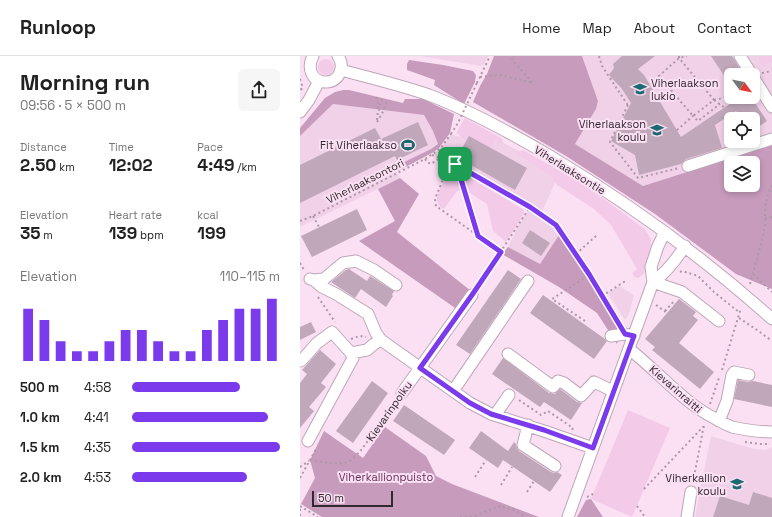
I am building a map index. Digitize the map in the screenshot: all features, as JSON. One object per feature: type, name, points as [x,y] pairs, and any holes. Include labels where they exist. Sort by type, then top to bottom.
[{"type":"street","points":[[313,56],[310,68],[316,77]]},
{"type":"street","points":[[300,67],[327,82],[332,81],[339,76],[341,70],[342,63],[338,56]]},
{"type":"street","points":[[740,56],[747,68]]},
{"type":"street","name":"Viherlaaksontie","points":[[341,70],[428,95],[461,108],[493,124],[564,165],[685,246],[718,272],[772,319]]},
{"type":"street","points":[[300,112],[309,100],[316,77]]},
{"type":"street","points":[[760,88],[772,107]]},
{"type":"street","points":[[688,166],[772,139]]},
{"type":"street","points":[[665,232],[658,246],[651,267],[658,283],[682,292],[719,321]]},
{"type":"street","points":[[568,517],[629,349],[629,335],[663,275],[685,246]]},
{"type":"street","points":[[396,285],[374,270],[356,261],[343,263],[324,279],[311,279],[368,314],[378,342],[420,368],[470,403],[491,414],[528,425],[593,448]]},
{"type":"street","points":[[453,391],[528,281]]},
{"type":"street","name":"Kievarinpolku","points":[[402,393],[472,295]]},
{"type":"street","points":[[300,361],[317,343],[332,332],[356,352]]},
{"type":"street","points":[[611,336],[629,335]]},
{"type":"street","points":[[356,352],[367,350],[378,342]]},
{"type":"street","name":"Kievarinraitti","points":[[629,349],[644,360],[692,405],[706,415],[731,426],[755,432],[772,432]]},
{"type":"street","points":[[308,441],[356,352]]},
{"type":"street","points":[[508,354],[553,387],[558,381],[564,383],[581,396],[594,382],[613,392]]},
{"type":"street","points":[[719,421],[727,401],[732,375],[734,372],[749,375]]},
{"type":"street","points":[[495,415],[509,395]]},
{"type":"street","points":[[528,425],[523,445],[555,466]]},
{"type":"street","points":[[687,517],[691,492]]},
{"type":"path","name":"Viherlaaksontori","points":[[300,221],[314,216],[425,159],[440,149],[458,123],[490,56]]},
{"type":"path","points":[[480,77],[500,75],[533,83],[514,62],[511,56]]},
{"type":"path","points":[[599,56],[602,66],[628,106],[610,142],[638,178],[688,166]]},
{"type":"path","points":[[687,56],[679,57],[659,76],[698,121],[720,104]]},
{"type":"path","points":[[679,57],[714,100],[725,108]]},
{"type":"path","points":[[376,97],[378,102],[377,122],[384,110],[387,100]]},
{"type":"path","points":[[677,130],[714,100],[724,98]]},
{"type":"path","points":[[378,110],[382,99]]},
{"type":"path","points":[[432,155],[455,164],[530,207],[556,225],[629,335]]},
{"type":"path","points":[[425,159],[431,164],[441,158]]},
{"type":"path","points":[[450,162],[435,199],[436,206],[501,252]]},
{"type":"path","points":[[455,164],[478,236]]},
{"type":"path","points":[[750,284],[765,225],[767,197],[772,185]]},
{"type":"path","points":[[472,295],[530,207]]},
{"type":"path","points":[[314,216],[319,227]]},
{"type":"path","points":[[765,218],[772,217]]},
{"type":"path","points":[[576,254],[597,235]]},
{"type":"path","points":[[658,283],[682,271],[698,276],[714,292],[740,312]]},
{"type":"path","points":[[585,321],[552,299],[589,274]]},
{"type":"path","points":[[753,274],[772,292]]},
{"type":"path","points":[[602,296],[627,280]]},
{"type":"path","points":[[317,297],[339,328]]},
{"type":"path","points":[[652,302],[667,313]]},
{"type":"path","points":[[691,492],[706,415],[742,308]]},
{"type":"path","points":[[738,318],[772,342]]},
{"type":"path","points":[[356,352],[349,340],[362,336],[378,342]]},
{"type":"path","name":"Kievarinpolku","points":[[310,460],[329,463],[347,462],[356,456],[402,393]]},
{"type":"path","points":[[509,395],[515,397],[541,415],[548,411],[573,428],[570,440]]},
{"type":"path","points":[[644,489],[704,426]]},
{"type":"path","points":[[300,467],[310,460]]},
{"type":"path","points":[[300,478],[310,460]]},
{"type":"path","points":[[475,477],[486,460]]},
{"type":"path","points":[[501,485],[512,466]]},
{"type":"path","points":[[527,492],[534,481]]},
{"type":"path","points":[[300,506],[318,517]]},
{"type":"path","points":[[460,517],[475,516],[500,506],[514,510],[526,517]]},
{"type":"path","points":[[637,506],[645,517]]},
{"type":"path","points":[[300,509],[300,517]]},
{"type":"shaded area","points":[[420,56],[488,56],[485,63],[481,66]]},
{"type":"shaded area","name":"Viherlaakson koulu","points":[[582,56],[772,56],[772,145],[737,156],[724,156],[724,160],[643,186],[575,144],[596,109],[598,101]]},
{"type":"shaded area","points":[[758,56],[772,56],[772,63],[761,66]]},
{"type":"shaded area","points":[[326,59],[332,61],[334,67],[332,73],[326,75],[320,73],[318,67],[320,61]]},
{"type":"shaded area","points":[[333,104],[424,115],[438,144],[394,167],[400,178],[300,227],[300,136]]},
{"type":"shaded area","points":[[465,118],[501,138],[503,141],[501,144],[495,141],[491,148],[469,136],[466,140],[456,133]]},
{"type":"shaded area","points":[[465,123],[548,166],[559,174],[541,214],[557,225],[561,232],[540,264],[508,247],[518,226],[530,207],[459,166],[432,155],[440,149],[451,134],[460,137]]},
{"type":"shaded area","points":[[523,150],[583,184],[645,229],[651,239],[651,246],[644,274],[638,278],[634,277],[632,273],[637,269],[611,225],[594,209],[557,185],[550,175],[516,153]]},
{"type":"shaded area","points":[[453,170],[458,170],[524,210],[524,214],[506,242],[493,231],[487,204],[465,190],[457,191],[444,209],[439,205],[437,196],[440,188]]},
{"type":"shaded area","points":[[619,286],[634,295],[629,314],[625,320],[608,293]]},
{"type":"shaded area","points":[[628,410],[670,428],[632,517],[591,499]]},
{"type":"shaded area","name":"Viherkallion koulu","points":[[711,436],[754,449],[766,450],[772,447],[772,517],[695,517]]},
{"type":"green space","points":[[494,56],[582,56],[598,101],[596,109],[575,144],[643,186],[724,160],[724,192],[760,192],[760,156],[737,156],[772,145],[772,289],[736,274],[655,214],[566,156],[473,102],[487,74]]},
{"type":"green space","points":[[409,60],[473,71],[476,75],[475,82],[464,104],[434,85],[435,80],[407,70]]},
{"type":"green space","points":[[349,90],[403,103],[405,99],[423,99],[454,114],[450,133],[439,148],[396,172],[394,167],[438,144],[424,115],[333,104],[300,136],[300,128],[325,98],[335,92]]},
{"type":"green space","points":[[400,178],[419,194],[397,232],[471,291],[458,310],[359,241],[395,221],[378,189]]},
{"type":"green space","points":[[561,232],[622,328],[617,344],[597,313],[559,287],[502,254],[508,247],[540,264]]},
{"type":"green space","name":"Viherkallionpuisto","points":[[385,427],[426,456],[436,476],[452,484],[539,517],[322,517],[301,504],[315,478],[310,460],[324,431],[363,458]]},
{"type":"green space","points":[[591,499],[603,517],[577,517],[586,500]]},
{"type":"building","points":[[622,56],[655,56],[638,69],[644,75],[681,137],[730,104],[756,104],[767,121],[760,126],[760,112],[724,112],[724,119],[715,125],[722,148],[686,159],[681,164],[639,175],[635,155],[611,141],[631,103],[622,89],[609,75],[614,68],[613,64]]},
{"type":"building","points":[[711,56],[732,56],[740,68],[724,68],[724,76]]},
{"type":"building","points":[[418,122],[428,145],[397,160],[395,156],[300,203],[300,165],[375,128],[381,139]]},
{"type":"building","points":[[469,136],[527,168],[515,190],[457,157]]},
{"type":"building","points":[[357,209],[367,230],[312,257],[301,236]]},
{"type":"building","points":[[530,230],[550,243],[541,256],[522,243]]},
{"type":"building","points":[[349,269],[367,281],[370,276],[394,291],[393,296],[386,307],[361,289],[355,298],[331,282]]},
{"type":"building","points":[[508,270],[521,279],[470,354],[456,345]]},
{"type":"building","points":[[543,295],[607,341],[594,359],[530,313]]},
{"type":"building","points":[[679,299],[696,312],[693,316],[698,320],[679,343],[714,372],[700,389],[652,350],[655,347],[645,339]]},
{"type":"building","points":[[311,322],[316,332],[300,340],[300,327]]},
{"type":"building","points":[[320,350],[336,364],[321,383],[326,387],[309,407],[314,411],[300,428],[300,383],[307,374],[302,370]]},
{"type":"building","points":[[503,358],[549,393],[555,394],[560,389],[577,402],[582,403],[571,420],[544,402],[540,407],[492,374]]},
{"type":"building","points":[[738,380],[772,385],[772,407],[734,399]]},
{"type":"building","points":[[372,381],[388,393],[353,443],[336,431]]},
{"type":"building","points":[[404,405],[455,440],[444,455],[393,421]]},
{"type":"building","points":[[481,431],[508,451],[514,442],[519,451],[551,472],[557,472],[562,475],[550,492],[503,460],[498,468],[469,448]]},
{"type":"building","points":[[753,492],[772,498],[772,517],[713,517],[720,496],[749,505]]},
{"type":"place","name":"Viherlaakson lukio","points":[[640,89]]},
{"type":"place","name":"Viherlaakson koulu","points":[[657,130]]},
{"type":"place","name":"Fit Viherlaakso","points":[[408,145]]},
{"type":"place","name":"Viherkallion koulu","points":[[737,484]]},
{"type":"route","points":[[455,164],[530,207],[556,225],[589,274],[625,334],[634,336],[593,448],[544,430],[491,414],[470,403],[420,368],[501,252],[478,236],[455,164]]}]
